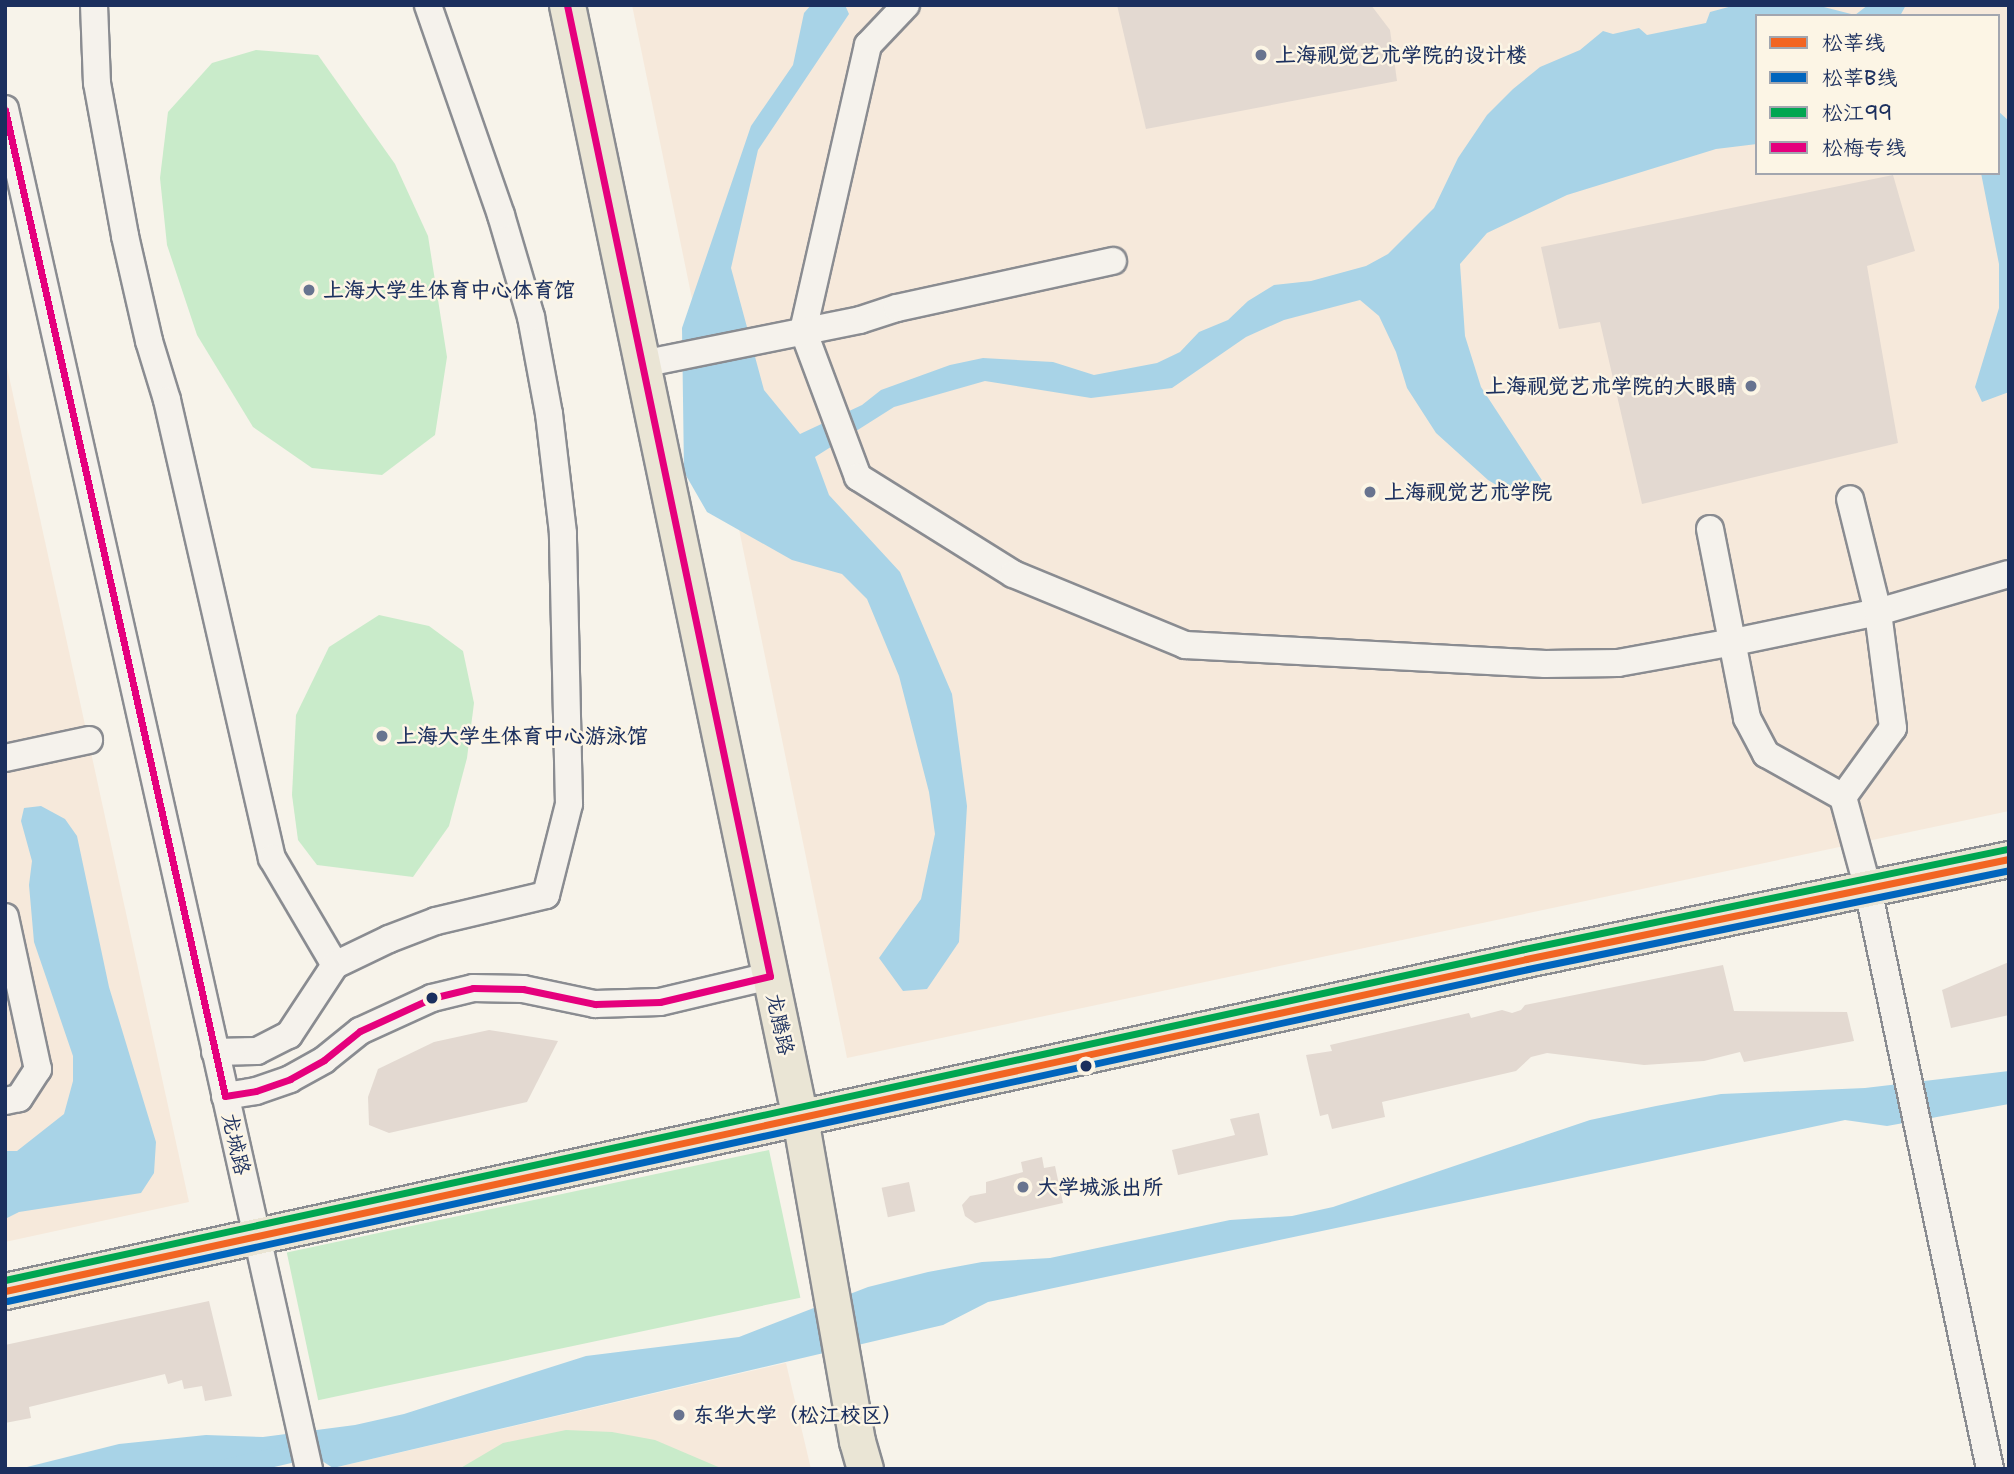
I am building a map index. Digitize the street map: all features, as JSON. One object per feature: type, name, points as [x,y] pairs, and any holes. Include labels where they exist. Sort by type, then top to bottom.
[{"type":"main road","name":"龙腾路","points":[[567,5],[800,1118],[857,1441],[865,1469]]},
{"type":"main road","points":[[5,1291],[1513,962],[2009,859]]},
{"type":"street","points":[[94,5],[97,83],[125,236],[149,341],[167,400],[272,858],[335,965]]},
{"type":"street","points":[[215,1052],[257,1051],[289,1035],[335,965],[436,921],[546,895],[569,804],[563,533],[547,402],[531,317],[513,254],[428,5]]},
{"type":"street","points":[[906,5],[868,45],[803,330],[858,477],[1013,574],[1185,645],[1545,664],[1618,663],[1734,642],[1878,612],[2009,574]]},
{"type":"street","name":"龙城路","points":[[5,109],[309,1469]]},
{"type":"street","points":[[642,363],[860,320],[897,308],[1113,261]]},
{"type":"street","points":[[1843,797],[1893,728],[1878,612],[1850,499]]},
{"type":"street","points":[[1710,529],[1747,718],[1766,754],[1843,797],[1868,889],[1990,1469]]},
{"type":"street","points":[[5,758],[89,740]]},
{"type":"street","points":[[5,917],[38,1069],[19,1098],[5,1101]]},
{"type":"street","points":[[225,1096],[256,1091],[290,1079],[324,1060],[360,1031],[432,998],[473,988],[523,989],[595,1004],[660,1002],[770,976]]},
{"type":"shaded area","name":"上海视觉艺术学院","points":[[632,5],[2009,5],[2009,811],[847,1058]]},
{"type":"shaded area","points":[[5,358],[189,1202],[5,1242]]},
{"type":"shaded area","name":"东华大学（松江校区）","points":[[786,1363],[811,1469],[333,1468]]},
{"type":"green space","name":"上海大学生体育中心体育馆","points":[[256,50],[318,55],[395,164],[428,236],[447,357],[435,435],[382,475],[312,468],[253,427],[197,335],[167,245],[160,178],[168,112],[212,63]]},
{"type":"green space","name":"上海大学生体育中心游泳馆","points":[[379,615],[429,626],[463,651],[474,703],[467,758],[449,826],[413,877],[317,865],[298,840],[292,795],[296,715],[329,647]]},
{"type":"green space","points":[[769,1150],[800,1298],[318,1400],[287,1253]]},
{"type":"green space","points":[[566,1430],[612,1432],[655,1440],[723,1469],[459,1469],[503,1443]]},
{"type":"water","points":[[811,5],[845,5],[849,14],[758,150],[731,268],[764,390],[800,434],[862,405],[881,390],[950,365],[983,358],[1053,362],[1094,375],[1157,363],[1180,352],[1199,332],[1228,320],[1248,301],[1274,285],[1311,281],[1366,266],[1388,254],[1434,208],[1458,158],[1487,115],[1513,89],[1540,67],[1580,50],[1603,31],[1613,34],[1639,28],[1647,35],[1706,23],[1710,12],[1736,5],[1820,6],[1851,14],[1755,14],[1755,144],[1716,149],[1567,195],[1487,233],[1460,264],[1465,336],[1481,387],[1549,491],[1516,497],[1488,480],[1436,433],[1407,388],[1396,352],[1379,316],[1360,300],[1284,320],[1246,337],[1172,388],[1091,398],[985,381],[894,407],[815,457],[829,495],[900,572],[952,694],[967,806],[959,942],[927,989],[903,991],[879,958],[921,899],[935,834],[929,792],[899,676],[867,599],[842,574],[792,560],[707,512],[684,472],[682,328],[751,126],[793,65],[804,13]]},
{"type":"water","points":[[1868,5],[1906,5],[1901,14],[1856,14]]},
{"type":"water","points":[[2000,113],[2009,121],[2009,392],[1982,402],[1975,387],[1999,308],[1999,264],[1981,175],[2000,175]]},
{"type":"water","points":[[41,806],[65,819],[77,836],[109,987],[156,1142],[154,1173],[141,1193],[19,1212],[5,1219],[5,1151],[17,1151],[64,1114],[73,1081],[73,1056],[34,942],[29,885],[32,861],[21,821],[24,808]]},
{"type":"water","points":[[2009,1071],[2009,1104],[1887,1126],[1845,1120],[988,1302],[943,1325],[333,1468],[305,1450],[217,1469],[19,1469],[119,1444],[206,1435],[263,1437],[355,1425],[404,1414],[586,1356],[739,1337],[868,1287],[928,1272],[982,1262],[1050,1258],[1230,1220],[1292,1216],[1333,1207],[1590,1120],[1656,1106],[1721,1094],[1865,1088]]},
{"type":"building","name":"上海视觉艺术学院的设计楼","points":[[1117,5],[1371,5],[1390,30],[1397,81],[1146,129]]},
{"type":"building","name":"上海视觉艺术学院的大眼睛","points":[[1893,175],[1915,251],[1867,266],[1898,443],[1642,504],[1600,322],[1559,329],[1541,247]]},
{"type":"building","points":[[2009,962],[2009,1015],[1951,1028],[1942,990]]},
{"type":"building","points":[[1723,965],[1734,1011],[1847,1012],[1854,1041],[1744,1062],[1740,1052],[1704,1061],[1644,1065],[1547,1053],[1531,1057],[1516,1071],[1382,1102],[1385,1117],[1332,1129],[1328,1114],[1320,1116],[1306,1055],[1332,1051],[1330,1045],[1469,1013],[1471,1018],[1502,1010],[1512,1013],[1521,1010],[1525,1005]]},
{"type":"building","points":[[489,1030],[558,1041],[527,1102],[389,1133],[369,1125],[368,1097],[378,1069],[434,1042]]},
{"type":"building","points":[[1259,1113],[1268,1155],[1178,1175],[1172,1150],[1235,1135],[1230,1119]]},
{"type":"building","name":"大学城派出所","points":[[1042,1157],[1044,1168],[1055,1166],[1063,1203],[975,1223],[965,1216],[962,1205],[970,1196],[986,1193],[986,1182],[1023,1172],[1021,1162]]},
{"type":"building","points":[[909,1182],[915,1211],[888,1217],[882,1188]]},
{"type":"building","points":[[209,1301],[232,1396],[205,1401],[202,1386],[184,1389],[182,1380],[168,1384],[165,1374],[29,1407],[31,1418],[5,1423],[5,1345]]},
{"type":"waterway","points":[[222,1469],[316,1447]]},
{"type":"transit line","name":"松梅专线","points":[[5,110],[225,1096],[256,1091],[290,1079],[324,1060],[360,1031],[432,998],[473,988],[523,989],[595,1004],[660,1002],[770,976],[567,5]]},
{"type":"transit line","name":"松江99","points":[[5,1280],[1524,949],[2007,849]]},
{"type":"transit line","name":"松莘线","points":[[5,1291],[1526,959],[2009,859]]},
{"type":"transit line","name":"松莘B线","points":[[7,1301],[1528,969],[2009,870]]},
{"type":"place","name":"上海视觉艺术学院的设计楼","points":[[1261,55]]},
{"type":"place","name":"上海大学生体育中心体育馆","points":[[309,290]]},
{"type":"place","name":"上海视觉艺术学院的大眼睛","points":[[1751,386]]},
{"type":"place","name":"上海视觉艺术学院","points":[[1370,492]]},
{"type":"place","name":"上海大学生体育中心游泳馆","points":[[382,736]]},
{"type":"place","name":"大学城派出所","points":[[1023,1187]]},
{"type":"place","name":"东华大学（松江校区）","points":[[679,1415]]}]
